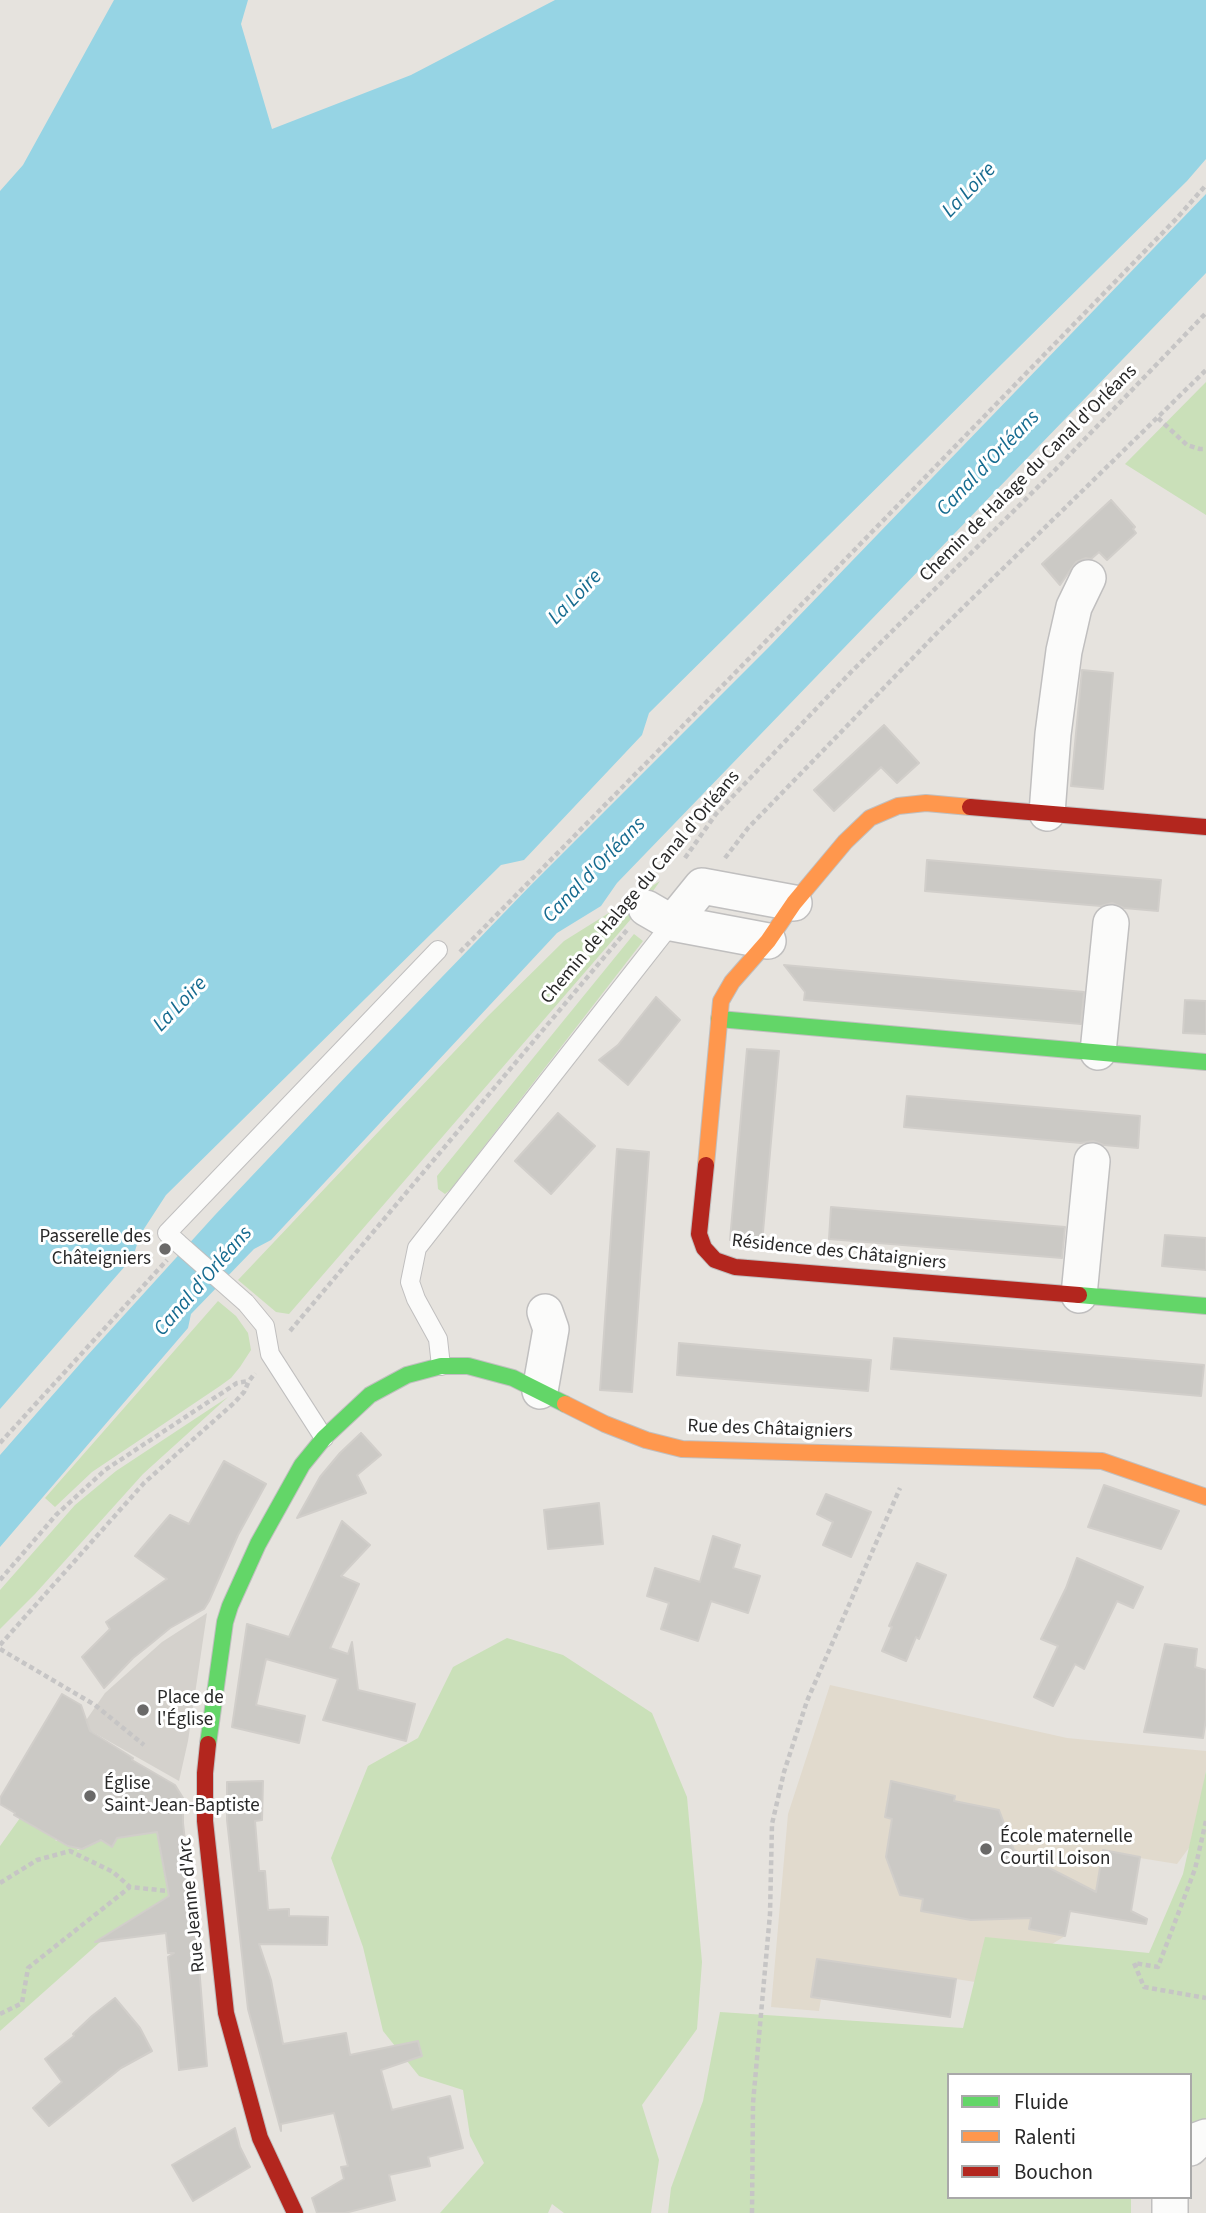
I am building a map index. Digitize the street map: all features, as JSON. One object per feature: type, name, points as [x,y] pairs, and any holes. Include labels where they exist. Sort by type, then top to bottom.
[{"type":"street","points":[[1047,813],[1053,734],[1064,651],[1074,607],[1088,578]]},
{"type":"street","name":"Résidence des Châtaigniers","points":[[1206,827],[926,803],[898,806],[870,818],[845,842],[794,903],[768,941],[732,982],[721,1001],[699,1234],[704,1248],[715,1260],[734,1267],[1206,1306]]},
{"type":"street","points":[[768,941],[659,915],[692,874],[794,903]]},
{"type":"street","points":[[1098,1052],[1111,923]]},
{"type":"street","points":[[719,1018],[1206,1062]]},
{"type":"street","points":[[1079,1295],[1092,1161]]},
{"type":"street","points":[[540,1391],[551,1329],[545,1312]]},
{"type":"street","name":"Rue des Châtaigniers","points":[[324,1438],[370,1395],[407,1375],[441,1366],[468,1366],[513,1378],[605,1424],[646,1440],[682,1449],[1102,1461],[1206,1497]]},
{"type":"street","name":"Rue Jeanne d'Arc","points":[[295,2213],[260,2138],[226,2013],[205,1821],[205,1773],[211,1714],[225,1622],[230,1606],[258,1544],[302,1465],[324,1438]]},
{"type":"lane","points":[[441,1366],[438,1339],[416,1299],[410,1282],[417,1248],[659,915]]},
{"type":"lane","points":[[324,1438],[270,1354],[265,1326],[246,1303],[167,1233],[438,950]]},
{"type":"path","points":[[460,952],[1177,218],[1206,185]]},
{"type":"path","name":"Chemin de Halage du Canal d'Orléans","points":[[692,874],[716,814],[852,671],[1055,470],[1206,313]]},
{"type":"path","points":[[692,874],[748,828],[936,634],[1206,370]]},
{"type":"path","points":[[1158,418],[1187,445],[1206,449]]},
{"type":"path","name":"Chemin de Halage du Canal d'Orléans","points":[[270,1354],[659,915]]},
{"type":"path","points":[[0,1443],[167,1259]]},
{"type":"path","points":[[0,1580],[56,1515],[105,1470],[237,1383],[249,1381],[234,1403],[144,1483],[0,1647],[95,1705],[144,1745]]},
{"type":"path","points":[[752,2213],[753,2103],[770,1914],[772,1824],[784,1772],[807,1701],[915,1456]]},
{"type":"path","points":[[1206,1821],[1195,1869],[1158,1967],[1134,1963],[1144,1987],[1206,1998]]},
{"type":"path","points":[[0,1884],[37,1860],[70,1851],[113,1872],[130,1887],[168,1891]]},
{"type":"path","points":[[0,2014],[22,2003],[28,1968],[130,1887]]},
{"type":"shaded area","name":"Place de l'Église","points":[[207,1613],[188,1741],[179,1781],[82,1726],[105,1693],[162,1642]]},
{"type":"shaded area","name":"École maternelle Courtil Loison","points":[[830,1685],[1067,1738],[1206,1751],[1206,1770],[1194,1841],[1177,1864],[1140,1858],[1129,1921],[1085,1913],[1073,1893],[1065,1936],[988,1984],[956,1979],[950,2017],[821,1999],[819,2011],[771,2007],[788,1814]]},
{"type":"green space","points":[[1206,382],[1206,515],[1125,464]]},
{"type":"green space","points":[[660,881],[644,904],[289,1314],[276,1312],[238,1280],[488,1016],[564,941]]},
{"type":"green space","points":[[634,934],[643,941],[451,1189],[445,1194],[438,1189],[437,1176]]},
{"type":"green space","points":[[218,1301],[236,1316],[248,1333],[251,1350],[240,1367],[220,1386],[92,1472],[55,1507],[45,1498]]},
{"type":"green space","points":[[228,1397],[143,1474],[0,1629],[0,1590],[75,1505],[116,1471]]},
{"type":"green space","points":[[507,1638],[563,1655],[652,1713],[687,1797],[702,1962],[697,2029],[642,2105],[659,2160],[651,2213],[564,2213],[552,2204],[548,2213],[440,2213],[484,2163],[470,2136],[463,2090],[419,2076],[383,2031],[363,1947],[331,1858],[368,1766],[418,1738],[453,1667]]},
{"type":"green space","points":[[1206,1771],[1206,2121],[1192,2126],[1192,2073],[947,2073],[947,2199],[1131,2199],[1131,2213],[668,2213],[671,2188],[703,2101],[720,2012],[963,2028],[985,1937],[1149,1953],[1183,1874]]},
{"type":"green space","points":[[134,1803],[166,1841],[159,1845],[171,1908],[108,1935],[0,2031],[0,1846],[20,1818],[54,1837],[56,1841],[60,1839],[78,1850],[90,1834],[112,1846]]},
{"type":"water","name":"La Loire","points":[[114,0],[248,0],[241,24],[272,129],[411,75],[555,0],[1206,0],[1206,159],[1187,181],[649,713],[642,735],[524,860],[501,865],[166,1195],[140,1235],[133,1257],[0,1409],[0,191],[23,165]]},
{"type":"water","name":"Canal d'Orléans","points":[[1206,194],[1206,273],[617,883],[601,906],[557,933],[271,1240],[254,1249],[191,1314],[188,1328],[0,1547],[0,1455],[86,1357],[352,1070],[530,886],[768,648]]},
{"type":"building","points":[[1111,500],[1135,527],[1133,529],[1136,533],[1107,560],[1099,552],[1091,559],[1076,562],[1060,585],[1042,564]]},
{"type":"building","points":[[1082,670],[1113,673],[1103,789],[1071,786]]},
{"type":"building","points":[[884,725],[919,763],[897,783],[881,767],[834,811],[814,790]]},
{"type":"building","points":[[927,860],[1161,880],[1158,911],[1124,908],[1112,903],[1101,906],[925,891]]},
{"type":"building","points":[[784,965],[1084,992],[1081,1024],[804,1000],[805,992]]},
{"type":"building","points":[[656,997],[680,1020],[628,1085],[599,1060],[618,1045]]},
{"type":"building","points":[[1185,1000],[1206,1001],[1206,1034],[1183,1033]]},
{"type":"building","points":[[747,1049],[779,1051],[762,1243],[730,1240]]},
{"type":"building","points":[[907,1096],[1140,1116],[1138,1148],[1104,1145],[1093,1141],[1081,1143],[904,1127]]},
{"type":"building","points":[[558,1113],[595,1146],[551,1194],[515,1161]]},
{"type":"building","points":[[617,1149],[649,1152],[632,1392],[600,1390]]},
{"type":"building","points":[[831,1207],[1065,1227],[1062,1258],[829,1239]]},
{"type":"building","points":[[1165,1235],[1206,1238],[1206,1270],[1162,1266]]},
{"type":"building","points":[[894,1338],[1204,1365],[1201,1396],[891,1369]]},
{"type":"building","points":[[679,1343],[871,1360],[868,1391],[677,1375]]},
{"type":"building","points":[[361,1433],[381,1455],[357,1475],[366,1493],[297,1518],[320,1477]]},
{"type":"building","points":[[224,1461],[266,1484],[238,1535],[209,1601],[204,1609],[170,1628],[133,1658],[104,1688],[82,1657],[110,1629],[106,1622],[167,1579],[135,1556],[170,1515],[189,1524]]},
{"type":"building","points":[[1104,1485],[1179,1511],[1161,1549],[1088,1527]]},
{"type":"building","points":[[826,1494],[871,1512],[851,1557],[823,1545],[833,1522],[817,1514]]},
{"type":"building","points":[[599,1503],[603,1544],[548,1549],[544,1510]]},
{"type":"building","points":[[342,1521],[370,1545],[341,1576],[359,1584],[330,1648],[348,1654],[352,1642],[358,1690],[415,1704],[406,1741],[323,1720],[338,1679],[266,1659],[256,1705],[305,1716],[299,1743],[232,1727],[247,1624],[289,1637]]},
{"type":"building","points":[[713,1536],[740,1545],[733,1568],[760,1576],[748,1613],[711,1601],[698,1641],[661,1629],[669,1603],[647,1596],[655,1568],[700,1582]]},
{"type":"building","points":[[1077,1558],[1143,1587],[1133,1608],[1117,1601],[1084,1669],[1075,1664],[1053,1706],[1034,1697],[1058,1646],[1041,1639],[1066,1588]]},
{"type":"building","points":[[917,1563],[946,1575],[919,1639],[916,1637],[906,1661],[882,1651],[892,1627],[889,1626]]},
{"type":"building","points":[[1165,1644],[1197,1649],[1195,1667],[1206,1670],[1206,1719],[1203,1738],[1144,1732]]},
{"type":"building","points":[[62,1694],[81,1705],[90,1731],[175,1785],[183,1798],[183,1823],[207,2066],[179,2070],[168,1957],[174,1953],[168,1953],[166,1933],[95,1942],[169,1896],[157,1832],[117,1838],[112,1847],[101,1840],[82,1849],[68,1846],[0,1804],[0,1798]]},
{"type":"building","points":[[263,1781],[262,1820],[255,1821],[259,1871],[265,1871],[268,1910],[289,1909],[289,1916],[328,1917],[327,1945],[259,1944],[271,1980],[283,2044],[346,2033],[350,2055],[418,2041],[422,2056],[381,2070],[392,2110],[450,2096],[463,2148],[428,2157],[430,2166],[389,2175],[395,2200],[345,2213],[317,2213],[312,2198],[344,2179],[341,2167],[348,2166],[334,2113],[281,2124],[281,2131],[248,2009],[227,1820],[227,1782]]},
{"type":"building","points":[[891,1781],[955,1796],[954,1801],[999,1810],[1014,1850],[1096,1892],[1103,1850],[1140,1857],[1131,1911],[1147,1919],[1146,1924],[1070,1911],[1065,1936],[1029,1929],[1031,1918],[971,1920],[921,1911],[923,1899],[900,1895],[886,1857],[892,1819],[885,1817]]},
{"type":"building","points":[[817,1959],[956,1979],[950,2017],[811,1997]]},
{"type":"building","points":[[115,1998],[140,2028],[152,2051],[121,2068],[49,2126],[33,2108],[62,2082],[45,2059]]},
{"type":"building","points":[[235,2128],[240,2147],[250,2167],[193,2201],[172,2165]]},
{"type":"traffic: fast","points":[[719,1019],[1206,1062]]},
{"type":"traffic: fast","points":[[1079,1295],[1206,1306]]},
{"type":"traffic: fast","points":[[208,1744],[225,1622],[230,1606],[258,1544],[302,1465],[324,1438],[370,1395],[407,1375],[441,1366],[468,1366],[513,1378],[565,1404]]},
{"type":"traffic: slow","points":[[706,1165],[721,1001],[732,982],[768,941],[794,903],[845,842],[870,818],[898,806],[926,803],[970,807]]},
{"type":"traffic: slow","points":[[565,1404],[646,1440],[682,1449],[1102,1461],[1206,1497]]},
{"type":"traffic: jam","points":[[970,807],[1206,827]]},
{"type":"traffic: jam","points":[[706,1165],[699,1234],[704,1248],[715,1260],[735,1267],[1079,1295]]},
{"type":"traffic: jam","points":[[208,1744],[205,1821],[226,2013],[260,2138],[295,2213]]},
{"type":"place","name":"Passerelle des Châteigniers","points":[[165,1249]]},
{"type":"place","name":"Place de l'Église","points":[[143,1710]]},
{"type":"place","name":"Église Saint-Jean-Baptiste","points":[[90,1796]]},
{"type":"place","name":"École maternelle Courtil Loison","points":[[986,1849]]}]
